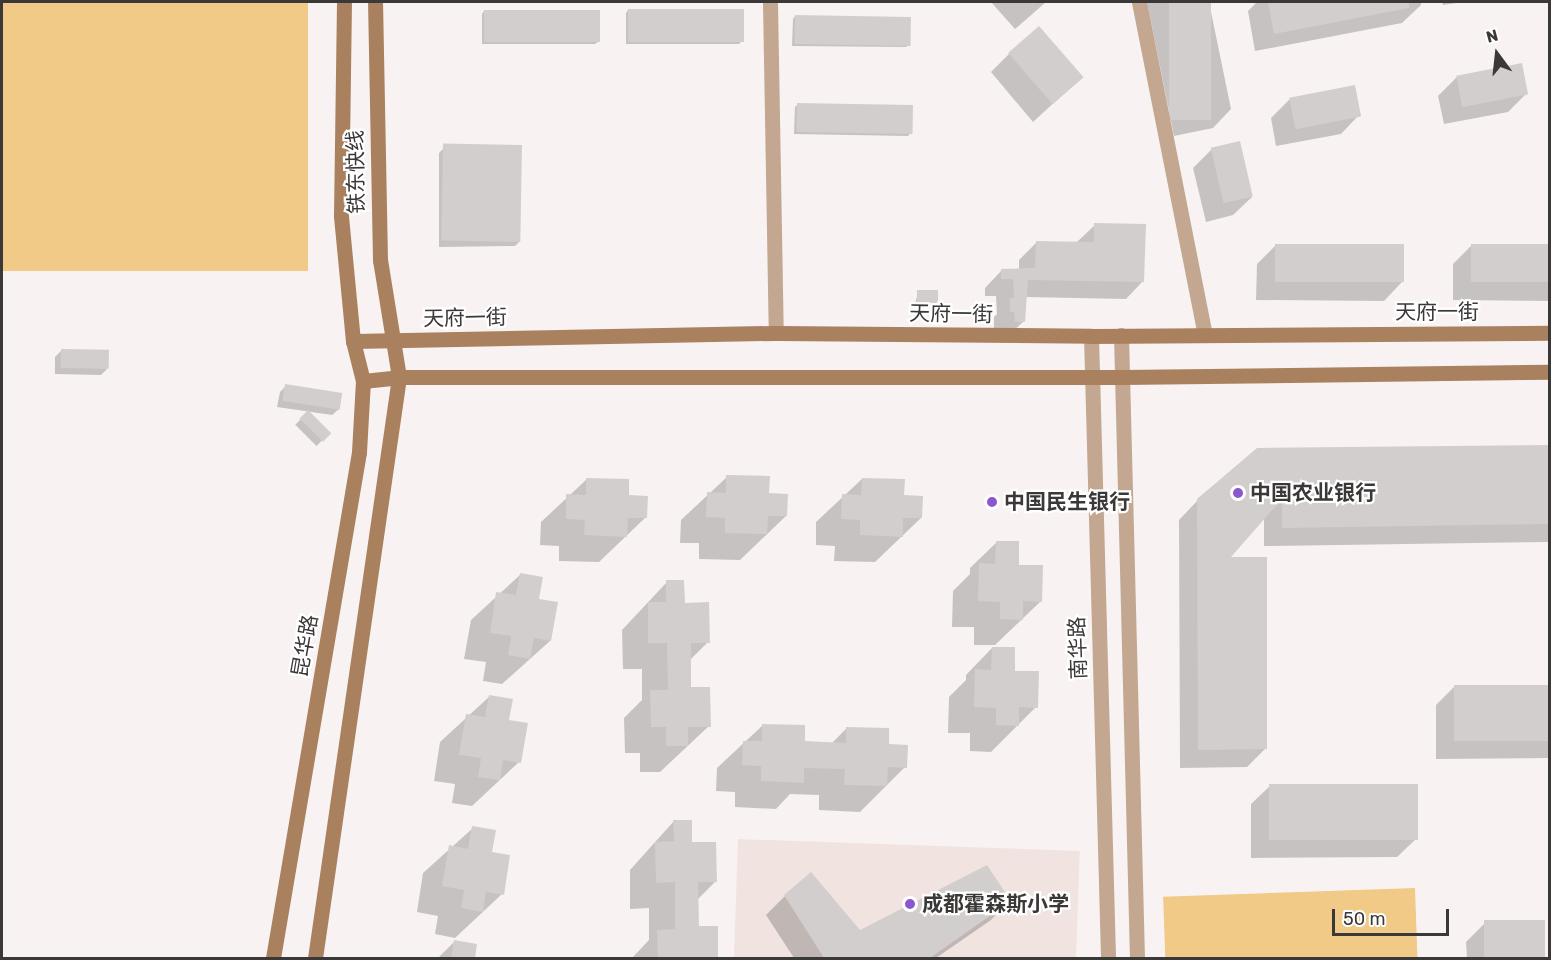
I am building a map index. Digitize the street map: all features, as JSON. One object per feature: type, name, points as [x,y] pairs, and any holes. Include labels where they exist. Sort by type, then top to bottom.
[{"type":"main road","name":"铁东快线","points":[[344,2],[342,216],[353,341]]},
{"type":"main road","name":"铁东快线","points":[[375,2],[380,260],[394,340]]},
{"type":"main road","name":"天府一街","points":[[353,341],[776,333],[1092,336],[1550,333]]},
{"type":"main road","points":[[315,958],[399,377],[394,340]]},
{"type":"main road","name":"昆华路","points":[[273,958],[359,452],[363,381],[353,341]]},
{"type":"main road","points":[[363,381],[399,377],[1122,377],[1550,372]]},
{"type":"street","points":[[770,2],[776,333]]},
{"type":"street","points":[[1139,2],[1205,335]]},
{"type":"street","points":[[1121,335],[1137,958]]},
{"type":"street","name":"南华路","points":[[1092,336],[1107,958]]},
{"type":"shaded area","points":[[2,2],[308,2],[308,271],[2,271]]},
{"type":"shaded area","name":"成都霍森斯小学","points":[[738,839],[1080,851],[1076,958],[734,958]]},
{"type":"shaded area","points":[[1415,888],[1417,958],[1165,958],[1163,897]]},
{"type":"building","points":[[1169,2],[1211,2],[1211,120],[1169,120]]},
{"type":"building","points":[[1268,2],[1409,2],[1409,8],[1274,34]]},
{"type":"building","points":[[628,9],[744,9],[744,42],[628,42]]},
{"type":"building","points":[[484,10],[600,10],[600,42],[484,42]]},
{"type":"building","points":[[795,15],[911,17],[910,46],[794,44]]},
{"type":"building","points":[[1039,26],[1084,77],[1053,104],[1008,53]]},
{"type":"building","points":[[1522,63],[1528,94],[1462,107],[1456,76]]},
{"type":"building","points":[[1355,85],[1361,116],[1295,129],[1289,98]]},
{"type":"building","points":[[797,103],[913,105],[912,134],[796,132]]},
{"type":"building","points":[[1240,141],[1253,197],[1224,203],[1211,148]]},
{"type":"building","points":[[443,144],[522,145],[520,242],[441,241]]},
{"type":"building","points":[[1094,223],[1146,224],[1144,282],[1028,280],[1025,322],[1015,322],[1014,312],[1010,312],[1010,298],[1014,298],[1013,279],[1001,279],[1001,269],[1035,268],[1036,241],[1094,242]]},
{"type":"building","points":[[1275,244],[1404,244],[1404,282],[1275,282]]},
{"type":"building","points":[[1471,244],[1550,244],[1550,282],[1471,282]]},
{"type":"building","points":[[917,290],[938,290],[938,303],[917,303]]},
{"type":"building","points":[[61,349],[109,350],[109,369],[61,368]]},
{"type":"building","points":[[285,384],[342,393],[340,410],[282,401]]},
{"type":"building","points":[[308,410],[331,433],[323,442],[300,418]]},
{"type":"building","points":[[1550,445],[1550,524],[1282,528],[1282,499],[1231,557],[1267,557],[1267,749],[1198,750],[1197,499],[1257,448]]},
{"type":"building","points":[[726,475],[770,476],[769,493],[788,494],[787,516],[768,516],[767,534],[725,533],[725,518],[706,517],[707,492],[726,493]]},
{"type":"building","points":[[586,478],[629,479],[629,495],[648,496],[647,518],[628,518],[627,537],[584,535],[585,520],[566,519],[566,494],[586,495]]},
{"type":"building","points":[[862,478],[905,479],[904,495],[923,496],[922,518],[903,518],[903,537],[860,535],[860,520],[841,519],[842,494],[861,495]]},
{"type":"building","points":[[996,541],[1019,541],[1019,565],[1043,565],[1042,602],[1023,601],[1023,620],[1000,619],[1000,602],[978,601],[979,563],[995,564]]},
{"type":"building","points":[[520,573],[543,577],[539,599],[558,602],[551,641],[534,638],[530,659],[508,655],[511,636],[490,633],[496,592],[516,595]]},
{"type":"building","points":[[666,580],[684,580],[685,603],[709,602],[710,643],[691,643],[691,687],[710,687],[711,727],[688,727],[688,746],[666,746],[666,727],[651,727],[650,690],[668,690],[667,643],[648,643],[648,602],[666,602]]},
{"type":"building","points":[[992,647],[1015,647],[1015,671],[1039,671],[1038,708],[1019,707],[1019,726],[996,725],[996,708],[974,707],[975,669],[991,670]]},
{"type":"building","points":[[1454,685],[1550,685],[1550,741],[1454,741]]},
{"type":"building","points":[[489,695],[513,699],[509,720],[528,723],[521,763],[503,760],[500,780],[478,777],[481,758],[459,755],[466,714],[485,717]]},
{"type":"building","points":[[762,724],[805,725],[805,741],[846,743],[846,727],[889,728],[889,744],[908,745],[907,768],[888,767],[887,786],[844,785],[845,769],[804,768],[804,783],[761,781],[761,766],[742,765],[743,741],[762,741]]},
{"type":"building","points":[[1269,784],[1418,784],[1418,840],[1269,840]]},
{"type":"building","points":[[673,820],[692,820],[692,842],[716,842],[717,882],[698,882],[699,926],[718,926],[718,958],[658,958],[657,930],[675,929],[675,882],[656,883],[655,842],[674,841]]},
{"type":"building","points":[[472,826],[496,830],[492,852],[510,855],[504,895],[486,892],[483,912],[461,908],[464,890],[442,886],[449,845],[468,849]]},
{"type":"building","points":[[987,865],[1011,901],[930,958],[824,958],[784,895],[811,872],[860,930]]},
{"type":"building","points":[[1484,920],[1545,920],[1545,958],[1484,958]]},
{"type":"building","points":[[454,940],[477,944],[475,958],[451,958]]},
{"type":"place","name":"中国农业银行","points":[[1238,493]]},
{"type":"place","name":"中国民生银行","points":[[992,502]]},
{"type":"place","name":"成都霍森斯小学","points":[[910,904]]}]
